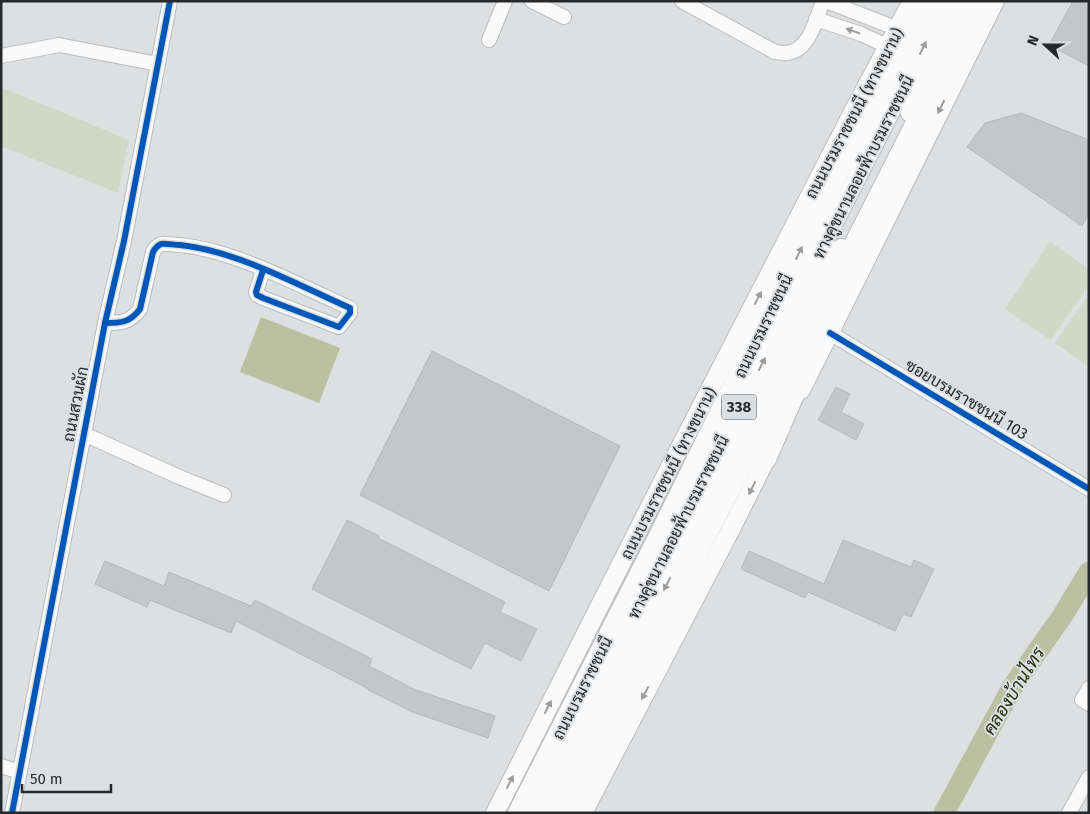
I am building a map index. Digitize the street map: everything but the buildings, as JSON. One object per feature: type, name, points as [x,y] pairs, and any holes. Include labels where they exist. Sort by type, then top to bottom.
[{"type":"highway","name":"ถนนบรมราชชนนี","points":[[518,813],[647,560],[837,175],[932,1]]},
{"type":"highway","name":"338","points":[[565,813],[978,1]]},
{"type":"highway","points":[[837,175],[885,53]]},
{"type":"highway","points":[[766,460],[884,187]]},
{"type":"main road","name":"ถนนบรมราชชนนี (ทางขนาน)","points":[[495,813],[671,466],[912,1]]},
{"type":"main road","name":"ทางคู่ขนานลอยฟ้าบรมราชชนนี","points":[[533,813],[947,1]]},
{"type":"main road","name":"ทางคู่ขนานลอยฟ้าบรมราชชนนี","points":[[552,813],[689,540],[876,182],[965,1]]},
{"type":"main road","points":[[583,813],[766,460],[994,1]]},
{"type":"street","name":"ถนนสวนผัก","points":[[12,813],[105,323],[124,241],[170,1]]},
{"type":"street","points":[[489,40],[505,1]]},
{"type":"street","points":[[532,1],[564,17]]},
{"type":"street","points":[[682,1],[775,52],[787,54],[800,48],[808,39],[824,1],[898,29]]},
{"type":"street","points":[[816,18],[861,34],[885,53]]},
{"type":"street","points":[[1,56],[59,45],[158,64]]},
{"type":"street","points":[[105,323],[121,323],[135,316],[140,310],[153,252],[156,247],[162,244],[197,247],[233,256],[350,308],[350,313],[339,327],[263,298],[257,295],[256,292],[263,270]]},
{"type":"street","name":"ซอยบรมราชชนนี 103","points":[[830,332],[1089,489]]},
{"type":"street","points":[[84,434],[224,495]]},
{"type":"street","points":[[1089,688],[1082,700],[1089,704]]},
{"type":"street","points":[[1,766],[20,772]]},
{"type":"street","points":[[1070,813],[1089,777]]},
{"type":"shaded area","points":[[3,88],[129,140],[118,193],[1,146],[1,91]]},
{"type":"shaded area","points":[[1050,242],[1089,269],[1089,285],[1051,340],[1005,309]]},
{"type":"shaded area","points":[[1089,294],[1089,367],[1055,343]]},
{"type":"shaded area","points":[[261,317],[340,348],[319,403],[240,372]]},
{"type":"waterway","name":"คลองบ้านไทร","points":[[944,813],[1013,686],[1063,615],[1089,572]]},
{"type":"cycle path","points":[[12,813],[105,323],[124,241],[170,1]]},
{"type":"cycle path","points":[[105,323],[128,320],[140,309],[153,252],[161,244],[202,248],[267,270],[350,308],[350,313],[339,327],[263,298],[257,295],[256,292],[263,270]]},
{"type":"cycle path","points":[[830,333],[1089,489]]}]
